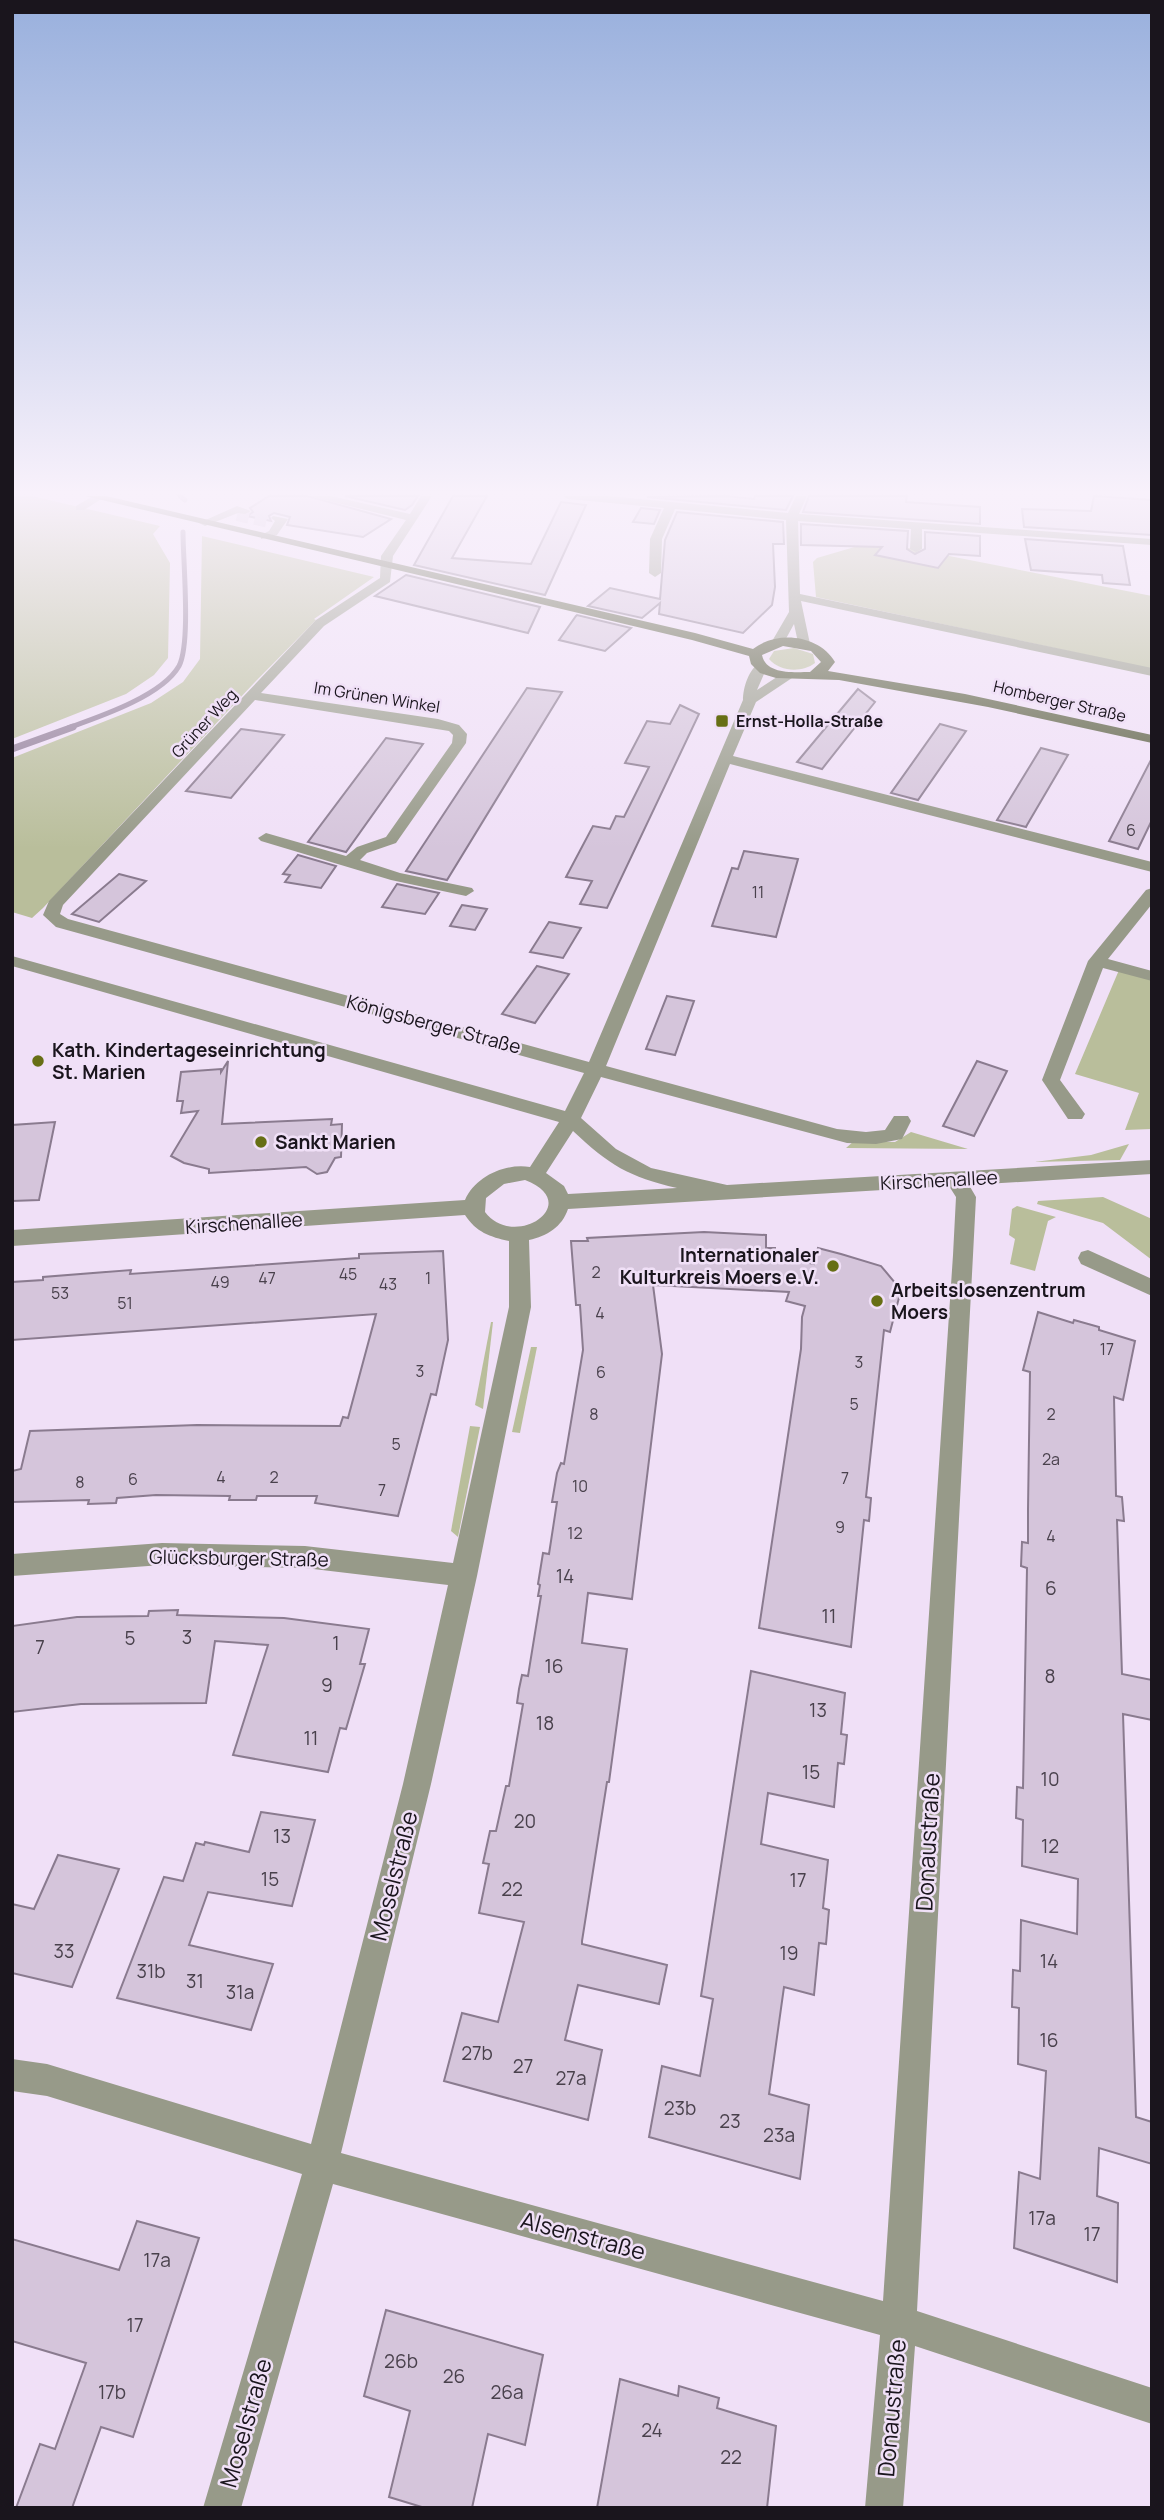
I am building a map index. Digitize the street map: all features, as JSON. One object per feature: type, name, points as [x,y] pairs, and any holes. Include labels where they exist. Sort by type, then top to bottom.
[{"type":"main road","points":[[595,614],[695,637],[804,644]]},
{"type":"main road","points":[[695,637],[788,676]]},
{"type":"main road","points":[[757,661],[772,644]]},
{"type":"main road","name":"Homberger Straße","points":[[804,644],[820,650],[827,659],[847,667],[921,683],[961,697]]},
{"type":"main road","points":[[816,673],[824,668],[827,659]]},
{"type":"main road","name":"Homberger Straße","points":[[788,676],[816,673],[915,692],[961,697],[1152,739]]},
{"type":"street","name":"Grüner Weg","points":[[51,915],[55,904],[320,623],[334,614]]},
{"type":"street","points":[[772,644],[794,614]]},
{"type":"street","points":[[796,614],[800,619],[804,644]]},
{"type":"street","points":[[887,614],[1152,672]]},
{"type":"street","points":[[898,614],[1152,664]]},
{"type":"street","points":[[535,1175],[571,1119],[596,1068],[750,700],[757,661]]},
{"type":"street","points":[[750,700],[788,676]]},
{"type":"street","name":"Im Grünen Winkel","points":[[253,696],[438,723],[453,728],[460,734],[459,743],[391,841],[362,850],[349,862]]},
{"type":"street","points":[[725,758],[1152,867]]},
{"type":"street","points":[[266,838],[397,877],[466,891]]},
{"type":"street","points":[[1075,1114],[1051,1080],[1097,961],[1152,893]]},
{"type":"street","name":"Königsberger Straße","points":[[51,915],[62,923],[818,1131],[849,1138],[880,1138],[895,1134],[901,1121]]},
{"type":"street","points":[[12,961],[571,1119]]},
{"type":"street","points":[[1097,961],[1152,976]]},
{"type":"street","name":"Kirschenallee","points":[[571,1119],[609,1154],[646,1174],[726,1192]]},
{"type":"street","name":"Kirschenallee","points":[[561,1202],[1152,1167]]},
{"type":"street","points":[[509,1174],[535,1175],[553,1185],[561,1202],[552,1221],[537,1230],[519,1234],[503,1233],[489,1227],[475,1208],[477,1195],[492,1179],[509,1174]]},
{"type":"street","name":"Donaustraße","points":[[884,2508],[899,2323],[966,1197],[956,1179]]},
{"type":"street","name":"Kirschenallee","points":[[12,1238],[475,1208]]},
{"type":"street","name":"Moselstraße","points":[[222,2508],[322,2164],[417,1784],[520,1307],[519,1234]]},
{"type":"street","points":[[1088,1258],[1152,1288]]},
{"type":"street","name":"Glücksburger Straße","points":[[12,1565],[162,1554],[292,1556],[464,1576]]},
{"type":"street","name":"Alsenstraße","points":[[12,2075],[47,2080],[322,2164],[899,2323],[1152,2406]]},
{"type":"green space","points":[[12,614],[169,614],[168,658],[154,675],[126,694],[12,739]]},
{"type":"green space","points":[[201,614],[322,614],[43,908],[32,918],[12,912],[12,758],[151,703],[183,682],[200,659]]},
{"type":"green space","points":[[893,614],[1152,614],[1152,669]]},
{"type":"green space","points":[[794,648],[813,654],[815,663],[791,670],[779,667],[769,659],[774,651]]},
{"type":"green space","points":[[1119,970],[1152,979],[1152,1129],[1125,1130],[1139,1093],[1075,1074]]},
{"type":"green space","points":[[911,1132],[968,1149],[846,1148],[854,1141],[895,1142]]},
{"type":"green space","points":[[1129,1144],[1120,1160],[1034,1162],[1091,1155]]},
{"type":"green space","points":[[1103,1197],[1152,1219],[1152,1260],[1103,1223],[1037,1204],[1038,1201]]},
{"type":"green space","points":[[1017,1206],[1056,1217],[1048,1221],[1035,1271],[1010,1264],[1015,1239],[1009,1235],[1012,1209]]},
{"type":"green space","points":[[493,1322],[483,1409],[475,1405]]},
{"type":"green space","points":[[531,1347],[537,1347],[520,1433],[512,1432]]},
{"type":"green space","points":[[470,1426],[480,1427],[458,1537],[451,1531]]},
{"type":"building","points":[[448,614],[537,614],[528,633]]},
{"type":"building","points":[[622,614],[647,614],[642,618]]},
{"type":"building","points":[[659,614],[763,614],[743,633]]},
{"type":"building","points":[[577,615],[631,628],[605,651],[559,640]]},
{"type":"building","points":[[527,688],[562,692],[447,880],[406,871]]},
{"type":"building","points":[[858,689],[875,702],[822,769],[797,762]]},
{"type":"building","points":[[680,705],[699,714],[607,908],[580,904],[592,881],[566,877],[593,826],[610,829],[616,816],[624,817],[649,767],[625,763],[647,721],[670,724]]},
{"type":"building","points":[[940,724],[966,731],[918,800],[891,793]]},
{"type":"building","points":[[241,729],[284,735],[231,798],[186,791]]},
{"type":"building","points":[[386,738],[423,744],[346,852],[308,842]]},
{"type":"building","points":[[1041,748],[1068,755],[1026,827],[997,820]]},
{"type":"building","points":[[1152,758],[1152,820],[1138,849],[1109,841]]},
{"type":"building","points":[[744,851],[798,859],[776,937],[712,926],[732,868],[738,869]]},
{"type":"building","points":[[298,855],[336,866],[321,888],[285,882],[290,875],[283,874]]},
{"type":"building","points":[[119,874],[146,881],[99,922],[72,914]]},
{"type":"building","points":[[397,884],[439,893],[425,914],[382,907]]},
{"type":"building","points":[[462,905],[487,909],[475,930],[450,926]]},
{"type":"building","points":[[549,922],[581,928],[563,958],[530,952]]},
{"type":"building","points":[[537,966],[569,974],[535,1023],[502,1014]]},
{"type":"building","points":[[667,996],[694,1001],[675,1055],[646,1049]]},
{"type":"building","name":"Sankt Marien","points":[[228,1061],[222,1124],[332,1119],[331,1125],[342,1124],[341,1157],[335,1158],[327,1172],[317,1174],[306,1167],[209,1173],[209,1169],[184,1163],[171,1156],[198,1111],[181,1113],[183,1101],[177,1101],[181,1072],[221,1069],[221,1072]]},
{"type":"building","points":[[977,1061],[1007,1071],[974,1136],[943,1126]]},
{"type":"building","points":[[55,1122],[39,1200],[12,1201],[12,1125]]},
{"type":"building","points":[[704,1232],[766,1235],[766,1248],[775,1248],[775,1255],[814,1264],[818,1248],[841,1254],[881,1266],[901,1290],[890,1332],[884,1330],[866,1497],[871,1498],[869,1521],[864,1520],[851,1647],[759,1628],[801,1349],[805,1306],[786,1301],[789,1292],[653,1285],[662,1354],[632,1599],[588,1593],[582,1643],[627,1649],[609,1782],[582,1944],[667,1965],[659,2004],[578,1985],[565,2040],[602,2050],[588,2120],[444,2081],[462,2013],[498,2022],[524,1922],[479,1913],[489,1864],[483,1863],[490,1831],[496,1831],[506,1786],[509,1786],[523,1704],[517,1703],[519,1689],[522,1675],[528,1676],[541,1596],[538,1596],[538,1584],[543,1553],[549,1554],[557,1502],[552,1502],[557,1473],[561,1463],[564,1464],[583,1350],[571,1241]]},
{"type":"building","points":[[443,1251],[448,1340],[436,1395],[431,1394],[398,1516],[315,1503],[317,1496],[257,1496],[256,1500],[229,1500],[230,1496],[156,1495],[117,1498],[116,1503],[88,1504],[89,1500],[12,1502],[12,1471],[21,1469],[30,1431],[197,1425],[340,1426],[343,1417],[348,1418],[376,1314],[12,1340],[12,1282],[131,1270],[130,1274],[359,1258],[359,1254]]},
{"type":"building","points":[[1038,1312],[1073,1323],[1074,1320],[1099,1327],[1099,1330],[1135,1341],[1123,1400],[1114,1397],[1116,1496],[1122,1497],[1124,1521],[1117,1520],[1122,1674],[1152,1680],[1152,1720],[1123,1714],[1136,2117],[1152,2122],[1152,2164],[1099,2148],[1097,2196],[1118,2203],[1117,2282],[1014,2248],[1019,2172],[1040,2179],[1046,2071],[1018,2064],[1019,2008],[1012,2007],[1013,1970],[1020,1971],[1021,1920],[1077,1934],[1078,1879],[1022,1866],[1023,1820],[1016,1818],[1017,1787],[1023,1788],[1027,1568],[1021,1566],[1022,1542],[1028,1543],[1030,1372],[1023,1370]]},
{"type":"building","points":[[178,1610],[177,1615],[284,1618],[369,1629],[360,1664],[365,1664],[346,1729],[340,1728],[328,1772],[233,1755],[268,1645],[215,1641],[206,1703],[81,1704],[12,1712],[12,1626],[77,1617],[148,1616],[149,1611]]},
{"type":"building","points":[[751,1671],[845,1693],[841,1734],[847,1735],[844,1764],[838,1763],[834,1807],[768,1793],[761,1844],[828,1860],[823,1908],[829,1910],[826,1944],[819,1943],[814,1995],[784,1987],[769,2094],[809,2105],[800,2179],[649,2137],[662,2066],[700,2076],[713,1999],[701,1996]]},
{"type":"building","points":[[261,1812],[315,1820],[292,1906],[208,1892],[189,1945],[273,1964],[251,2030],[117,1998],[164,1877],[183,1881],[196,1843],[204,1845],[205,1842],[249,1852]]},
{"type":"building","points":[[58,1855],[119,1869],[72,1987],[12,1973],[12,1904],[34,1909]]},
{"type":"building","points":[[137,2221],[199,2238],[133,2437],[101,2427],[72,2508],[16,2508],[40,2444],[55,2449],[86,2363],[12,2341],[12,2239],[119,2270]]},
{"type":"building","points":[[386,2310],[543,2355],[525,2445],[488,2434],[472,2508],[425,2508],[389,2497],[410,2411],[364,2396]]},
{"type":"building","points":[[620,2379],[678,2396],[679,2386],[719,2398],[717,2408],[776,2426],[767,2508],[597,2508]]},
{"type":"waterway","points":[[68,728],[129,704],[171,677],[183,655],[186,614]]},
{"type":"waterway","points":[[12,749],[73,727]]},
{"type":"place","name":"Ernst-Holla-Straße","points":[[722,721]]},
{"type":"place","name":"Kath. Kindertageseinrichtung St. Marien","points":[[38,1061]]},
{"type":"place","name":"Sankt Marien","points":[[261,1142]]},
{"type":"place","name":"Internationaler Kulturkreis Moers e.V.","points":[[833,1266]]},
{"type":"place","name":"Arbeitslosenzentrum Moers","points":[[877,1301]]}]
